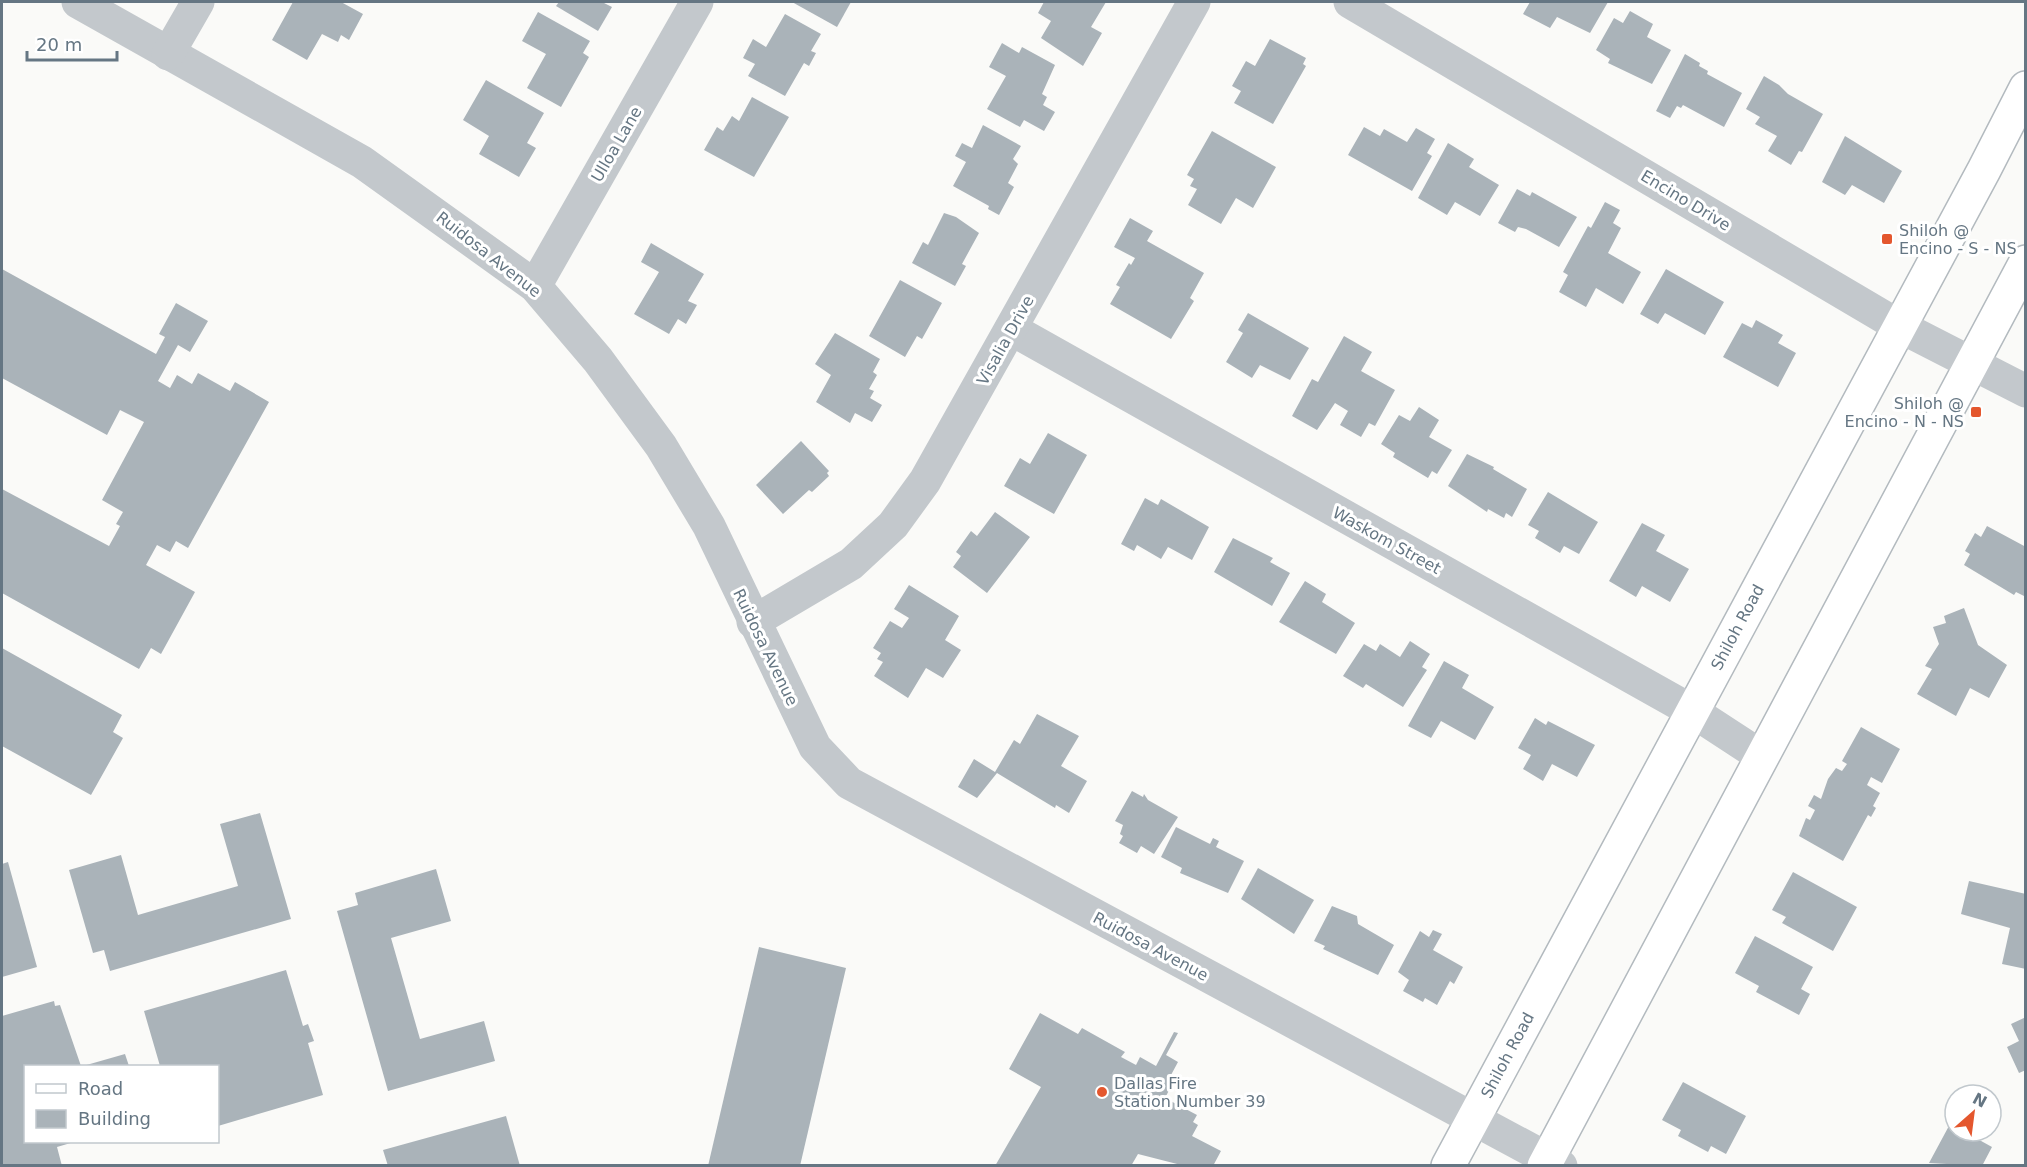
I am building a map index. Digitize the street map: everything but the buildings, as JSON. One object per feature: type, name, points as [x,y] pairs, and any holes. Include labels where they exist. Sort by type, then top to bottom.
[{"type":"main road","name":"Shiloh Road","points":[[1448,1166],[1984,170],[2025,88]]},
{"type":"main road","points":[[1551,1163],[1761,756],[2025,262]]},
{"type":"street","name":"Ruidosa Avenue","points":[[78,2],[362,162],[535,286],[598,360],[661,446],[709,526],[753,622],[815,747],[849,783],[1473,1118],[1551,1163]]},
{"type":"street","points":[[168,54],[198,2]]},
{"type":"street","name":"Ulloa Lane","points":[[535,286],[697,2]]},
{"type":"street","name":"Visalia Drive","points":[[753,622],[851,564],[893,525],[925,481],[1194,2]]},
{"type":"street","name":"Encino Drive","points":[[1350,2],[1899,326],[2025,391]]},
{"type":"street","name":"Waskom Street","points":[[1011,329],[1692,711],[1761,756]]},
{"type":"place","name":"Shiloh @ Encino - S - NS","points":[[1887,239]]},
{"type":"place","name":"Shiloh @ Encino - N - NS","points":[[1976,412]]},
{"type":"place","name":"Dallas Fire Station Number 39","points":[[1102,1092]]}]
